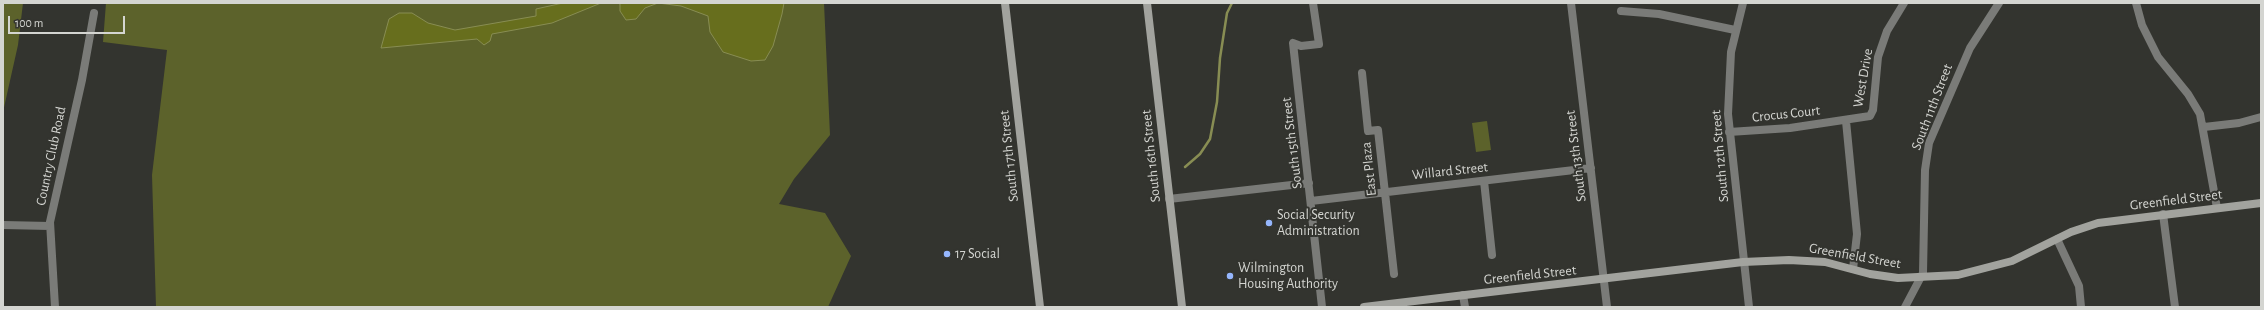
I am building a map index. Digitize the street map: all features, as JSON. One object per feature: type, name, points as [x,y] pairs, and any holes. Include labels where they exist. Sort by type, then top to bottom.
[{"type":"main road","name":"South 17th Street","points":[[1005,3],[1040,307]]},
{"type":"main road","name":"South 16th Street","points":[[1147,3],[1182,307]]},
{"type":"main road","name":"Greenfield Street","points":[[1364,307],[1604,280],[1744,262],[1805,260],[1826,262],[1853,270],[1898,278],[1958,275],[1995,266],[2025,255],[2057,239],[2098,223],[2261,203]]},
{"type":"street","name":"South 15th Street","points":[[1313,3],[1319,44],[1301,46],[1293,43],[1322,307]]},
{"type":"street","name":"South 13th Street","points":[[1571,3],[1607,307]]},
{"type":"street","name":"South 12th Street","points":[[1743,3],[1735,30],[1728,75],[1728,132],[1749,307]]},
{"type":"street","name":"West Drive","points":[[1846,121],[1870,116],[1872,114],[1878,57],[1887,31],[1904,3]]},
{"type":"street","name":"South 11th Street","points":[[1904,307],[1920,278],[1924,261],[1924,170],[1929,143],[1970,48],[1998,3]]},
{"type":"street","points":[[2136,3],[2148,40],[2165,67],[2195,104],[2204,127],[2216,208]]},
{"type":"street","points":[[1621,11],[1659,14],[1735,30]]},
{"type":"street","name":"Country Club Road","points":[[55,307],[50,226],[82,80],[94,12]]},
{"type":"street","name":"East Plaza","points":[[1362,73],[1368,131],[1378,130],[1394,274]]},
{"type":"street","points":[[2204,127],[2239,123],[2261,117]]},
{"type":"street","points":[[1846,121],[1857,234],[1853,270]]},
{"type":"street","name":"Crocus Court","points":[[1728,132],[1756,131],[1846,121]]},
{"type":"street","name":"Willard Street","points":[[1311,201],[1591,168]]},
{"type":"street","points":[[1484,181],[1492,255]]},
{"type":"street","points":[[1169,199],[1309,183]]},
{"type":"street","points":[[2163,214],[2175,307]]},
{"type":"street","points":[[3,225],[50,226]]},
{"type":"street","points":[[2057,239],[2079,286],[2081,307]]},
{"type":"street","points":[[1463,295],[1464,307]]},
{"type":"shaded area","points":[[3,3],[23,3],[18,45],[3,112]]},
{"type":"shaded area","points":[[106,3],[824,3],[830,135],[794,179],[779,204],[825,213],[851,256],[828,307],[156,307],[152,175],[167,50],[103,42]]},
{"type":"shaded area","points":[[563,3],[601,3],[552,23],[492,34],[490,41],[484,45],[477,39],[381,48],[389,19],[399,13],[412,13],[428,23],[455,30],[536,16],[536,9]]},
{"type":"shaded area","points":[[618,3],[658,3],[645,8],[636,19],[626,20],[620,11],[620,4]]},
{"type":"shaded area","points":[[658,3],[784,3],[773,46],[765,60],[751,61],[723,52],[710,32],[708,16],[681,6]]},
{"type":"shaded area","points":[[1487,121],[1491,150],[1476,152],[1472,123]]},
{"type":"waterway","points":[[1185,167],[1200,154],[1210,139],[1217,102],[1220,58],[1227,13],[1232,3]]},
{"type":"place","name":"Social Security Administration","points":[[1269,223]]},
{"type":"place","name":"17 Social","points":[[947,254]]},
{"type":"place","name":"Wilmington Housing Authority","points":[[1230,276]]}]
